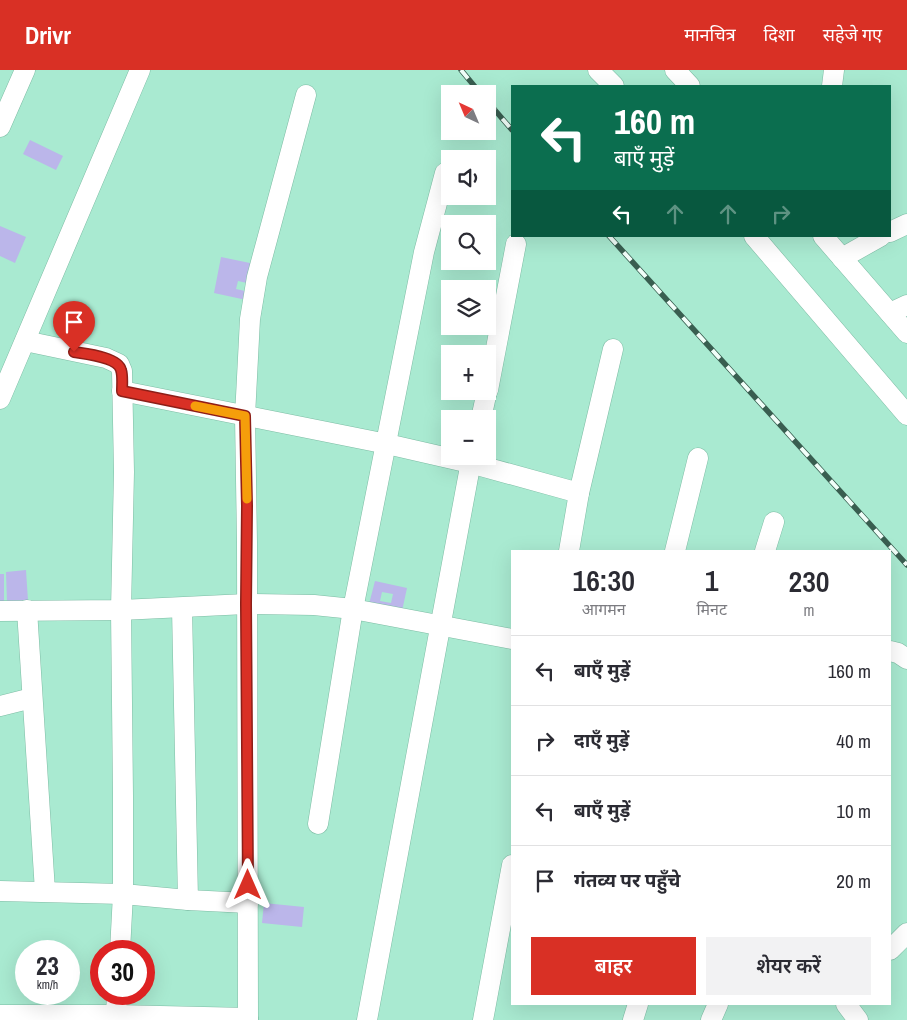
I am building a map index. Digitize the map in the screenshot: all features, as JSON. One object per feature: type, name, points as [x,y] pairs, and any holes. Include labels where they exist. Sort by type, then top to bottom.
[{"type":"street","points":[[0,127],[26,70]]},
{"type":"street","points":[[0,399],[140,70]]},
{"type":"street","points":[[598,70],[613,85]]},
{"type":"street","points":[[675,70],[689,85]]},
{"type":"street","points":[[832,85],[834,70]]},
{"type":"street","points":[[0,1015],[116,1015],[248,1019],[247,506],[245,416],[250,319],[257,276],[306,95]]},
{"type":"street","points":[[318,824],[353,609],[424,252],[441,188]]},
{"type":"street","points":[[891,232],[907,224]]},
{"type":"street","points":[[755,237],[907,415]]},
{"type":"street","points":[[824,237],[842,258],[898,309],[907,334]]},
{"type":"street","points":[[842,258],[879,237]]},
{"type":"street","points":[[496,345],[516,244]]},
{"type":"street","points":[[25,341],[114,361],[119,364],[122,371],[124,472],[121,610],[122,894],[120,940]]},
{"type":"street","points":[[569,550],[579,493],[613,348]]},
{"type":"street","points":[[122,391],[441,454]]},
{"type":"street","points":[[675,550],[698,458]]},
{"type":"street","points":[[367,1020],[470,465]]},
{"type":"street","points":[[487,465],[579,493]]},
{"type":"street","points":[[765,550],[774,522]]},
{"type":"street","points":[[0,612],[27,610],[121,610],[246,604],[314,605],[353,609],[511,639]]},
{"type":"street","points":[[182,608],[188,900]]},
{"type":"street","points":[[27,610],[45,891]]},
{"type":"street","points":[[891,651],[907,659]]},
{"type":"street","points":[[0,706],[32,698]]},
{"type":"street","points":[[485,1020],[509,901],[511,877]]},
{"type":"street","points":[[0,891],[122,894],[248,903]]},
{"type":"street","points":[[891,949],[907,934]]},
{"type":"street","points":[[116,1005],[116,1015]]},
{"type":"street","points":[[633,1020],[638,1005]]},
{"type":"street","points":[[711,1020],[718,1005]]},
{"type":"street","points":[[847,1005],[858,1020]]},
{"type":"building","points":[[30,140],[63,156],[56,170],[23,154]]},
{"type":"building","points":[[0,226],[26,237],[15,263],[0,256]]},
{"type":"building","points":[[221,257],[259,265],[251,301],[214,293]],"holes":[[[238,281],[247,283],[245,291],[236,289]]]},
{"type":"building","points":[[26,570],[28,601],[7,602],[6,572]]},
{"type":"building","points":[[0,574],[4,574],[4,601],[0,601]]},
{"type":"building","points":[[375,581],[407,588],[402,611],[369,604]],"holes":[[[382,592],[393,594],[391,603],[380,601]]]},
{"type":"building","points":[[264,903],[304,907],[302,927],[262,923]]},
{"type":"railway","points":[[461,70],[474,85]]},
{"type":"railway","points":[[496,111],[511,129]]},
{"type":"railway","points":[[610,237],[907,565]]},
{"type":"slow traffic","points":[[195,406],[245,416],[247,499]]},
{"type":"route","points":[[74,352],[106,358],[119,364],[122,371],[122,391],[245,416],[248,885]]}]
